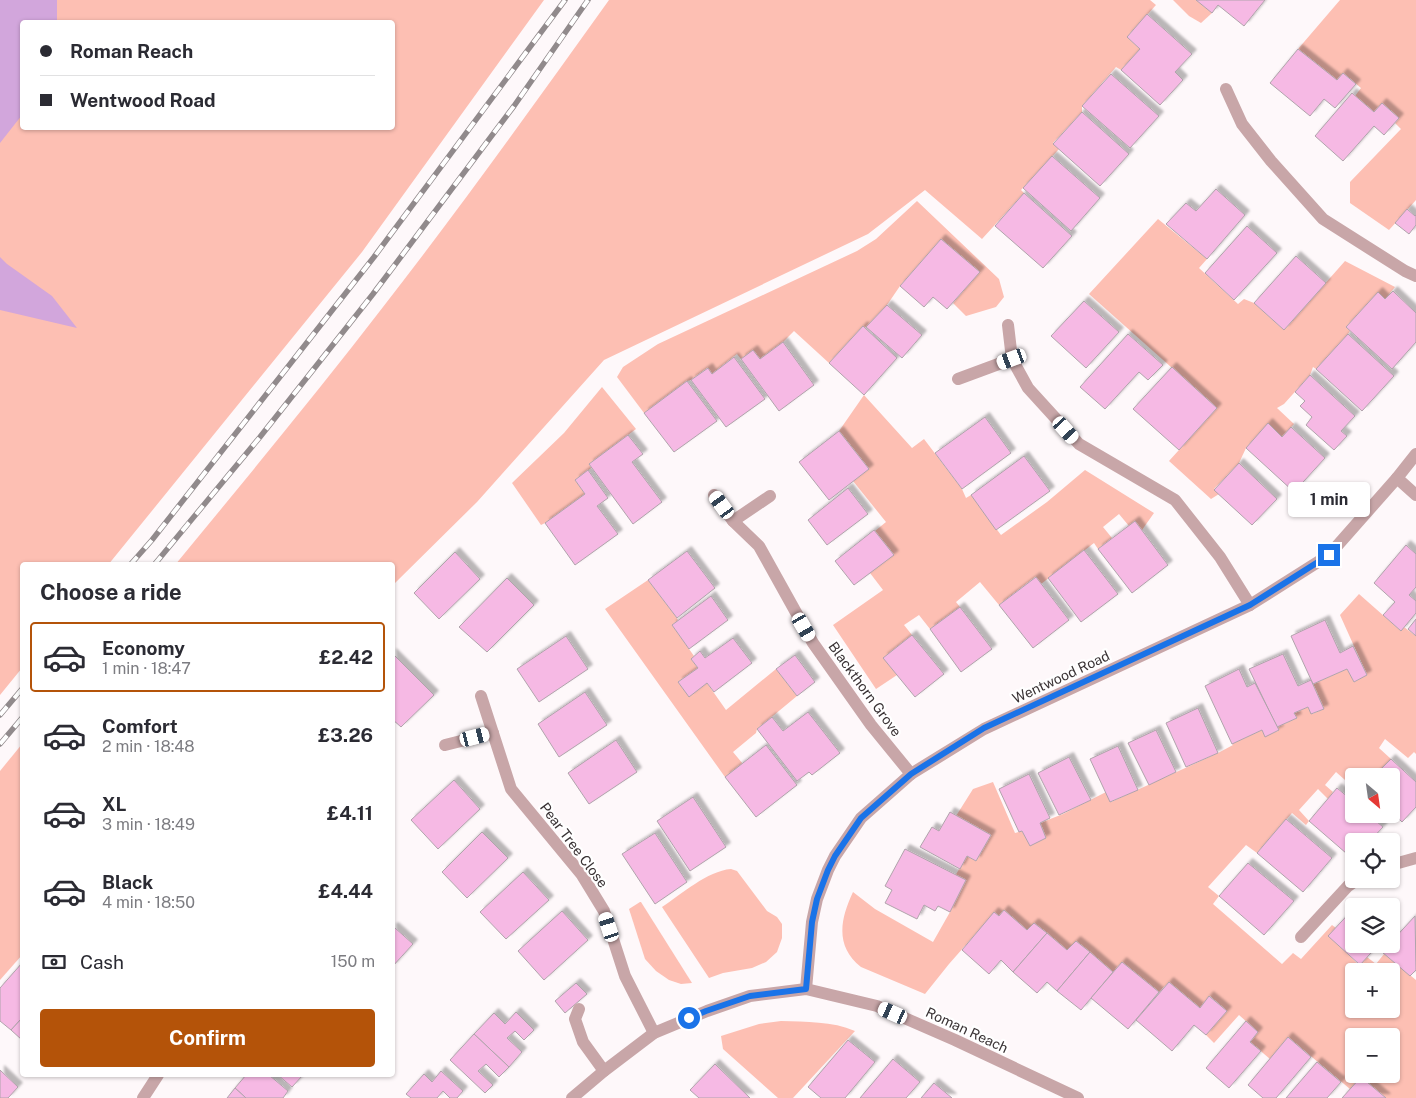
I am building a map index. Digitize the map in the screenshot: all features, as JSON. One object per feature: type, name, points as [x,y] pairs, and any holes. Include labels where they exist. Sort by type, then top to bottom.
[{"type":"street","points":[[1226,89],[1242,124],[1271,161],[1323,219],[1416,276]]},
{"type":"street","points":[[1008,325],[1012,359],[1028,388],[1078,444],[1175,500],[1220,556],[1250,605]]},
{"type":"street","points":[[958,379],[1012,359]]},
{"type":"street","name":"Wentwood Road","points":[[806,989],[812,922],[817,899],[828,870],[835,856],[861,818],[911,774],[984,728],[1250,605],[1329,555],[1416,454]]},
{"type":"street","points":[[1397,478],[1416,494]]},
{"type":"street","name":"Blackthorn Grove","points":[[714,495],[733,521],[759,546],[813,643],[871,725],[911,774]]},
{"type":"street","points":[[733,521],[770,496]]},
{"type":"street","name":"Pear Tree Close","points":[[481,696],[511,789],[582,875],[604,911],[626,976],[654,1033]]},
{"type":"street","points":[[445,745],[493,733]]},
{"type":"street","points":[[1400,862],[1416,858]]},
{"type":"street","points":[[1301,937],[1346,888]]},
{"type":"street","name":"Roman Reach","points":[[572,1098],[654,1033],[706,1011],[750,996],[806,989],[877,1006],[955,1040],[1078,1098]]},
{"type":"street","points":[[579,1009],[574,1019],[583,1042],[604,1071]]},
{"type":"street","points":[[143,1098],[157,1077]]},
{"type":"shaded area","points":[[0,0],[544,0],[362,252],[110,562],[20,562],[20,670],[0,695]]},
{"type":"shaded area","points":[[0,0],[57,0],[57,20],[20,20],[20,118],[0,143]]},
{"type":"shaded area","points":[[609,0],[1150,0],[1156,5],[1127,37],[1140,49],[1121,70],[1116,67],[1082,106],[1082,112],[1053,143],[1059,149],[1021,190],[1024,193],[982,239],[925,190],[868,234],[604,360],[477,502],[395,583],[395,562],[177,562],[358,340],[498,155]]},
{"type":"shaded area","points":[[1173,0],[1196,0],[1212,13],[1201,23],[1189,16]]},
{"type":"shaded area","points":[[1340,0],[1416,0],[1416,200],[1389,230],[1350,203],[1350,182],[1401,129],[1395,123],[1399,118],[1382,103],[1374,112],[1355,96],[1361,88],[1343,73],[1337,80],[1298,49]]},
{"type":"shaded area","points":[[917,201],[999,279],[1004,297],[996,307],[966,316],[953,303],[979,272],[941,239],[900,286],[887,305],[866,327],[862,327],[829,363],[794,331],[760,359],[741,359],[737,354],[712,374],[707,368],[644,413],[617,377],[623,367],[658,344],[857,251],[876,239]]},
{"type":"shaded area","points":[[1158,219],[1207,259],[1199,268],[1238,304],[1244,299],[1254,303],[1284,330],[1345,261],[1395,287],[1385,299],[1378,292],[1346,327],[1350,331],[1348,334],[1316,369],[1313,367],[1310,375],[1284,404],[1277,408],[1294,424],[1282,437],[1268,424],[1246,448],[1239,463],[1214,489],[1219,494],[1211,499],[1169,461],[1217,408],[1089,294]]},
{"type":"shaded area","points":[[0,257],[52,296],[77,328],[0,310]]},
{"type":"shaded area","points":[[602,387],[636,429],[589,464],[591,468],[575,480],[585,494],[541,525],[512,483],[564,433]]},
{"type":"shaded area","points":[[864,395],[912,448],[924,439],[962,489],[966,498],[971,495],[1001,535],[1047,502],[1085,470],[1154,513],[1142,530],[1129,526],[1119,514],[1103,527],[1112,538],[1098,549],[1094,543],[1041,584],[1035,577],[999,605],[980,582],[956,602],[960,607],[930,629],[919,615],[904,625],[912,635],[884,658],[897,675],[876,689],[833,625],[883,590],[870,573],[893,554],[875,531],[886,522],[853,481],[869,469],[839,431]]},
{"type":"shaded area","points":[[648,580],[677,618],[678,621],[672,625],[694,656],[691,659],[698,668],[678,682],[689,696],[707,683],[726,710],[776,669],[797,696],[757,729],[756,733],[733,752],[743,764],[725,777],[605,609]]},
{"type":"shaded area","points":[[1359,594],[1401,631],[1404,627],[1416,636],[1416,754],[1414,752],[1408,758],[1385,739],[1379,748],[1391,759],[1382,768],[1345,768],[1345,780],[1336,772],[1325,785],[1333,792],[1328,799],[1318,789],[1299,810],[1309,821],[1306,825],[1292,813],[1257,853],[1246,845],[1208,887],[1219,896],[1213,904],[1282,964],[1293,953],[1301,959],[1332,925],[1336,928],[1329,936],[1357,963],[1345,963],[1345,1018],[1400,1018],[1400,967],[1416,980],[1416,1098],[1386,1098],[1368,1083],[1400,1083],[1400,1028],[1345,1028],[1345,1083],[1356,1083],[1350,1089],[1288,1037],[1270,1059],[1250,1042],[1258,1032],[1239,1015],[1214,1043],[1206,1035],[1227,1011],[1210,996],[1200,1008],[1169,982],[1159,992],[1122,962],[1113,972],[1076,941],[1067,950],[1034,923],[1027,930],[1004,910],[999,916],[994,913],[925,994],[861,967],[847,950],[842,932],[843,922],[853,892],[875,909],[933,942],[950,912],[955,876],[967,856],[976,861],[991,835],[956,816],[973,789],[993,782],[1015,833],[1022,831],[1030,845],[1046,838],[1040,823],[1063,814],[1106,792],[1111,802],[1218,753],[1262,730],[1265,736],[1278,731],[1277,727],[1297,718],[1294,713],[1308,707],[1312,714],[1324,709],[1313,684],[1347,669],[1354,682],[1367,675],[1340,615]]},
{"type":"shaded area","points":[[20,746],[20,957],[0,980],[0,771]]},
{"type":"shaded area","points":[[731,869],[737,871],[767,911],[777,917],[782,924],[782,938],[777,952],[766,962],[752,968],[723,973],[709,978],[662,907],[704,878]]},
{"type":"shaded area","points":[[640,902],[692,983],[681,984],[669,980],[656,971],[645,959],[629,909]]},
{"type":"shaded area","points":[[1384,954],[1395,963],[1377,963]]},
{"type":"shaded area","points":[[1367,957],[1375,963],[1361,963]]},
{"type":"shaded area","points":[[781,1021],[828,1024],[855,1031],[793,1098],[778,1098],[723,1049],[721,1036],[759,1024]]},
{"type":"building","points":[[1196,0],[1265,0],[1244,26],[1218,5],[1212,13]]},
{"type":"building","points":[[1147,14],[1192,54],[1175,72],[1183,80],[1160,105],[1121,70],[1140,49],[1127,37]]},
{"type":"building","points":[[1298,49],[1337,80],[1343,73],[1356,84],[1335,108],[1324,99],[1310,116],[1270,83]]},
{"type":"building","points":[[1111,74],[1159,116],[1130,148],[1082,106]]},
{"type":"building","points":[[1352,93],[1374,112],[1382,103],[1399,118],[1384,135],[1374,126],[1343,161],[1315,136]]},
{"type":"building","points":[[1082,112],[1129,154],[1100,186],[1053,144]]},
{"type":"building","points":[[1052,156],[1100,198],[1071,231],[1023,188]]},
{"type":"building","points":[[1216,189],[1245,215],[1207,259],[1166,224],[1186,203],[1196,211]]},
{"type":"building","points":[[1024,193],[1072,236],[1043,268],[995,226]]},
{"type":"building","points":[[1407,209],[1416,215],[1416,225],[1409,234],[1395,223]]},
{"type":"building","points":[[1247,226],[1277,253],[1234,300],[1205,273]]},
{"type":"building","points":[[941,239],[980,272],[947,309],[933,297],[924,307],[900,286]]},
{"type":"building","points":[[1296,256],[1326,283],[1284,330],[1254,303]]},
{"type":"building","points":[[1393,291],[1416,313],[1416,342],[1392,369],[1346,327],[1378,292],[1385,299]]},
{"type":"building","points":[[1084,301],[1119,332],[1086,368],[1051,336]]},
{"type":"building","points":[[887,305],[922,335],[902,358],[866,327]]},
{"type":"building","points":[[863,326],[897,358],[864,395],[829,363]]},
{"type":"building","points":[[1128,334],[1163,365],[1148,380],[1139,372],[1105,409],[1080,387]]},
{"type":"building","points":[[1348,334],[1394,376],[1362,411],[1316,369]]},
{"type":"building","points":[[783,342],[814,385],[779,411],[741,359],[753,350],[760,359]]},
{"type":"building","points":[[734,357],[765,399],[726,427],[691,380],[708,368],[712,374]]},
{"type":"building","points":[[1172,367],[1217,408],[1179,450],[1133,409]]},
{"type":"building","points":[[1310,375],[1355,416],[1341,431],[1347,436],[1334,450],[1306,425],[1312,417],[1300,406],[1305,401],[1295,392]]},
{"type":"building","points":[[687,381],[717,421],[674,452],[644,413]]},
{"type":"building","points":[[985,417],[1011,453],[962,489],[935,453]]},
{"type":"building","points":[[1268,423],[1282,437],[1291,427],[1325,458],[1294,492],[1246,448]]},
{"type":"building","points":[[839,431],[869,469],[829,500],[799,462]]},
{"type":"building","points":[[628,435],[643,454],[632,462],[662,502],[633,524],[589,464]]},
{"type":"building","points":[[1024,456],[1050,491],[996,530],[971,495]]},
{"type":"building","points":[[1239,463],[1277,499],[1252,525],[1214,490]]},
{"type":"building","points":[[588,470],[608,498],[597,506],[618,534],[575,565],[545,523],[585,494],[575,480]]},
{"type":"building","points":[[848,488],[868,514],[827,545],[808,520]]},
{"type":"building","points":[[1135,521],[1168,565],[1132,593],[1098,549]]},
{"type":"building","points":[[874,530],[894,555],[854,585],[835,561]]},
{"type":"building","points":[[1406,545],[1416,554],[1416,587],[1409,595],[1416,601],[1416,613],[1401,631],[1383,615],[1395,602],[1374,583]]},
{"type":"building","points":[[1084,550],[1118,594],[1081,622],[1048,578]]},
{"type":"building","points":[[687,551],[715,588],[677,618],[648,580]]},
{"type":"building","points":[[455,552],[480,579],[439,619],[414,593]]},
{"type":"building","points":[[1036,577],[1069,620],[1033,648],[999,605]]},
{"type":"building","points":[[507,578],[534,605],[487,652],[459,627]]},
{"type":"building","points":[[711,596],[728,620],[689,649],[672,625]]},
{"type":"building","points":[[960,607],[992,649],[961,672],[930,629]]},
{"type":"building","points":[[1416,619],[1416,636],[1408,629]]},
{"type":"building","points":[[1325,620],[1340,653],[1353,646],[1367,675],[1354,682],[1347,669],[1313,684],[1291,636]]},
{"type":"building","points":[[912,635],[944,674],[915,697],[883,658]]},
{"type":"building","points":[[566,636],[588,669],[539,702],[517,669]]},
{"type":"building","points":[[733,638],[752,663],[714,692],[707,683],[689,697],[678,682],[698,668],[691,659],[700,651],[705,658]]},
{"type":"building","points":[[1283,654],[1298,686],[1311,680],[1324,709],[1311,714],[1308,707],[1294,713],[1297,718],[1277,727],[1249,669]]},
{"type":"building","points":[[795,655],[815,682],[797,696],[776,669]]},
{"type":"building","points":[[395,656],[434,695],[401,727],[395,722]]},
{"type":"building","points":[[1239,669],[1247,687],[1255,683],[1279,730],[1265,737],[1262,730],[1232,744],[1205,686]]},
{"type":"building","points":[[585,692],[607,725],[559,757],[538,724]]},
{"type":"building","points":[[1198,708],[1218,753],[1186,767],[1166,723]]},
{"type":"building","points":[[808,712],[840,753],[812,775],[809,772],[797,781],[757,729],[772,717],[783,731]]},
{"type":"building","points":[[1156,730],[1176,772],[1149,785],[1128,743]]},
{"type":"building","points":[[616,740],[637,772],[589,804],[568,773]]},
{"type":"building","points":[[766,745],[797,785],[756,817],[725,777]]},
{"type":"building","points":[[1118,746],[1138,790],[1110,802],[1090,759]]},
{"type":"building","points":[[1069,757],[1091,800],[1059,815],[1038,773]]},
{"type":"building","points":[[1391,759],[1416,782],[1416,807],[1402,822],[1400,820],[1400,768],[1382,768]]},
{"type":"building","points":[[1029,774],[1050,818],[1040,823],[1046,838],[1030,846],[1022,831],[1019,832],[999,789]]},
{"type":"building","points":[[454,780],[480,809],[438,849],[411,820]]},
{"type":"building","points":[[1337,788],[1345,795],[1345,823],[1378,823],[1383,827],[1377,833],[1345,833],[1345,852],[1309,821]]},
{"type":"building","points":[[693,797],[726,847],[690,871],[657,821]]},
{"type":"building","points":[[950,812],[991,835],[976,861],[967,856],[960,869],[920,847],[932,827],[939,831]]},
{"type":"building","points":[[1286,819],[1332,858],[1303,892],[1257,853]]},
{"type":"building","points":[[482,832],[508,858],[467,898],[442,872]]},
{"type":"building","points":[[655,833],[687,882],[655,904],[622,854]]},
{"type":"building","points":[[905,849],[966,880],[950,912],[938,906],[935,911],[924,905],[917,919],[885,903],[892,890],[885,886]]},
{"type":"building","points":[[1248,863],[1294,901],[1264,935],[1219,896]]},
{"type":"building","points":[[523,872],[549,900],[506,939],[480,912]]},
{"type":"building","points":[[1004,910],[1027,930],[1034,923],[1047,933],[1013,972],[1001,960],[989,974],[962,950],[994,912],[999,916]]},
{"type":"building","points":[[562,911],[588,940],[544,980],[518,951]]},
{"type":"building","points":[[1415,916],[1416,970],[1410,976],[1400,967],[1400,963],[1395,963],[1383,953],[1400,953],[1400,932]]},
{"type":"building","points":[[1345,918],[1345,951],[1328,936]]},
{"type":"building","points":[[395,928],[413,944],[395,964]]},
{"type":"building","points":[[1047,933],[1067,950],[1076,941],[1090,952],[1057,991],[1047,982],[1037,993],[1013,972]]},
{"type":"building","points":[[1090,952],[1113,972],[1081,1010],[1057,991]]},
{"type":"building","points":[[1347,953],[1371,953],[1362,963],[1358,963]]},
{"type":"building","points":[[1122,962],[1159,992],[1128,1029],[1091,998]]},
{"type":"building","points":[[20,965],[20,1020],[11,1030],[0,1021],[0,988]]},
{"type":"building","points":[[1169,982],[1200,1008],[1209,996],[1227,1011],[1206,1035],[1194,1025],[1172,1051],[1136,1020]]},
{"type":"building","points":[[576,983],[587,994],[565,1013],[555,1001]]},
{"type":"building","points":[[516,1012],[534,1030],[524,1040],[515,1031],[507,1038],[522,1052],[509,1067],[474,1034],[494,1013],[505,1024]]},
{"type":"building","points":[[20,1020],[20,1038],[11,1030]]},
{"type":"building","points":[[1246,1021],[1258,1032],[1250,1042],[1261,1051],[1229,1088],[1206,1068]]},
{"type":"building","points":[[474,1034],[509,1067],[499,1077],[486,1064],[478,1071],[493,1085],[485,1093],[450,1060]]},
{"type":"building","points":[[1288,1037],[1311,1057],[1276,1098],[1263,1098],[1248,1085]]},
{"type":"building","points":[[848,1040],[875,1062],[845,1098],[821,1098],[808,1087]]},
{"type":"building","points":[[893,1059],[920,1082],[906,1098],[860,1098]]},
{"type":"building","points":[[1317,1062],[1341,1082],[1327,1098],[1286,1098]]},
{"type":"building","points":[[715,1064],[750,1098],[699,1098],[690,1090]]},
{"type":"building","points":[[0,1070],[18,1087],[8,1098],[0,1098]]},
{"type":"building","points":[[441,1071],[463,1091],[457,1098],[450,1098],[443,1091],[437,1098],[411,1098],[406,1094],[424,1074],[432,1082]]},
{"type":"building","points":[[244,1077],[271,1077],[288,1091],[283,1098],[246,1098],[235,1088]]},
{"type":"building","points":[[280,1077],[301,1077],[292,1087]]},
{"type":"building","points":[[934,1083],[952,1098],[921,1098]]},
{"type":"building","points":[[1356,1083],[1368,1083],[1386,1098],[1342,1098]]},
{"type":"building","points":[[235,1088],[246,1098],[227,1098]]},
{"type":"railway","points":[[133,562],[152,540],[374,257],[565,0]]},
{"type":"railway","points":[[156,562],[260,437],[373,294],[514,106],[588,0]]},
{"type":"railway","points":[[0,715],[20,691]]},
{"type":"railway","points":[[0,744],[20,720]]},
{"type":"route","points":[[689,1018],[750,996],[806,989],[812,922],[817,899],[828,870],[835,856],[861,818],[911,774],[984,728],[1250,605],[1329,555]]}]
